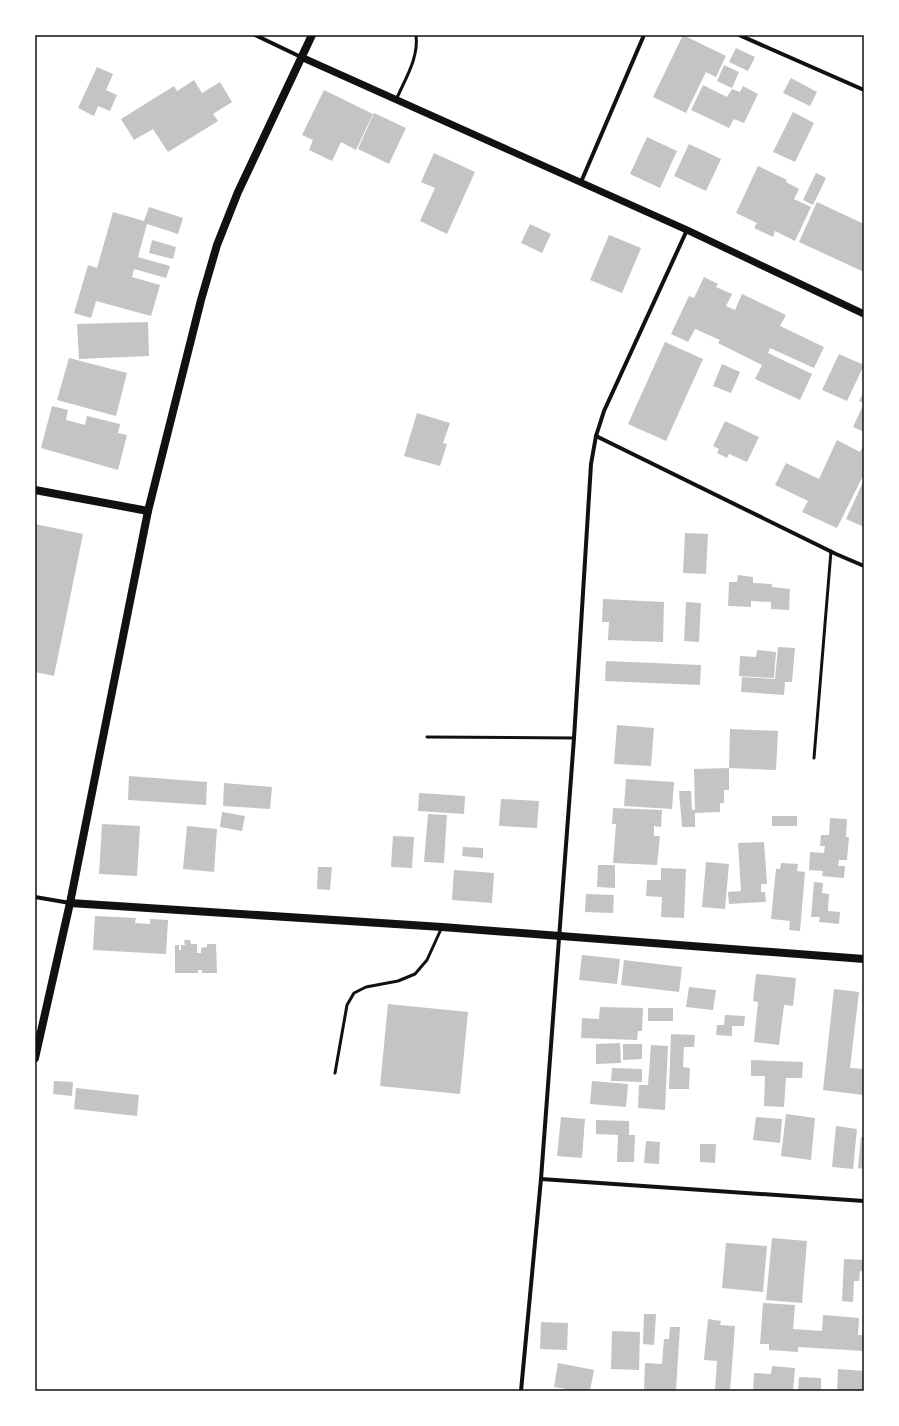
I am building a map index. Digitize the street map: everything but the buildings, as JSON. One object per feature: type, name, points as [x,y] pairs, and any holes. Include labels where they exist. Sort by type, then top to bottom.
[{"type":"main road","points":[[35,1058],[38,1034],[70,903],[148,511],[201,300],[217,245],[238,192],[312,35]]},
{"type":"main road","points":[[35,490],[148,511]]},
{"type":"main road","points":[[70,903],[558,936],[864,959]]},
{"type":"street","points":[[255,35],[396,100],[688,230],[864,314]]},
{"type":"street","points":[[581,182],[644,35]]},
{"type":"street","points":[[739,35],[864,90]]},
{"type":"street","points":[[521,1391],[541,1179],[574,738],[591,464],[596,436],[604,411],[688,230]]},
{"type":"street","points":[[596,436],[864,566]]},
{"type":"street","points":[[35,897],[70,903]]},
{"type":"street","points":[[541,1179],[864,1201]]},
{"type":"lane","points":[[396,100],[415,58],[417,44],[416,35]]},
{"type":"lane","points":[[814,758],[831,551]]},
{"type":"lane","points":[[427,737],[574,738]]},
{"type":"lane","points":[[335,1073],[347,1005],[354,994],[366,987],[398,981],[415,974],[427,960],[442,928]]}]
